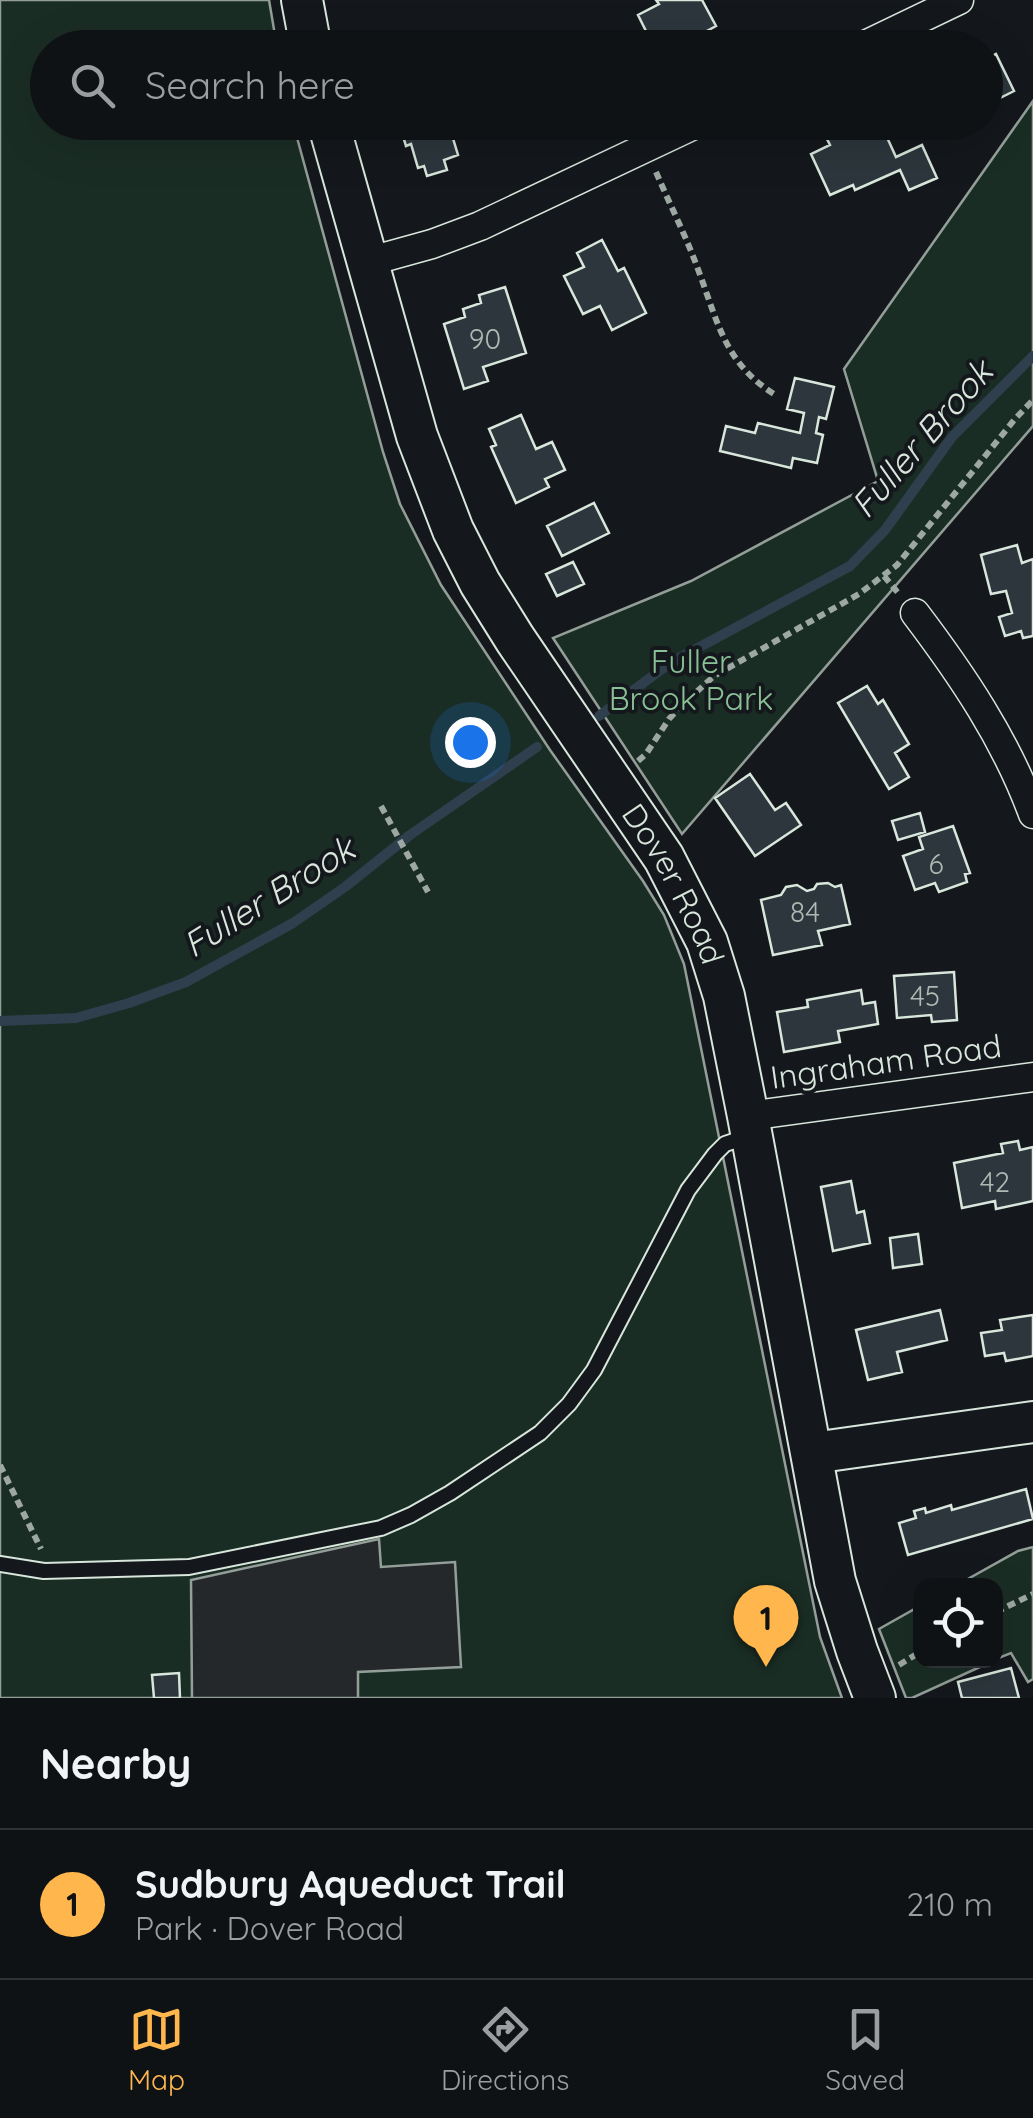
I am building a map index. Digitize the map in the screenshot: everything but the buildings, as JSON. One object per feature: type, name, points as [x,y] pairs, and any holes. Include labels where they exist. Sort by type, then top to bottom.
[{"type":"street","points":[[302,0],[308,30]]},
{"type":"street","points":[[897,30],[960,0]]},
{"type":"street","name":"Dover Road","points":[[333,140],[418,436],[459,542],[533,668],[614,780],[664,858],[707,942],[724,996],[835,1581],[875,1698]]},
{"type":"street","points":[[366,262],[458,236],[662,140]]},
{"type":"street","points":[[915,612],[988,718],[1033,814]]},
{"type":"street","name":"Ingraham Road","points":[[750,1126],[1033,1077]]},
{"type":"street","points":[[813,1453],[1033,1422]]},
{"type":"lane","points":[[0,1564],[56,1571],[189,1568],[369,1530],[412,1515],[540,1433],[569,1404],[594,1370],[696,1178],[725,1144],[750,1126]]},
{"type":"path","points":[[645,148],[726,345],[746,372],[774,394]]},
{"type":"path","points":[[614,780],[646,754],[669,719],[699,687],[859,594],[898,565],[1033,400]]},
{"type":"path","points":[[381,806],[428,892]]},
{"type":"path","points":[[0,1465],[34,1538],[56,1571]]},
{"type":"path","points":[[1003,1609],[1033,1594]]},
{"type":"green space","points":[[0,0],[269,0],[274,30],[30,30],[30,140],[298,140],[400,504],[441,585],[664,915],[684,964],[820,1637],[842,1698],[0,1698]]},
{"type":"green space","name":"Fuller Brook Park","points":[[1033,101],[1033,426],[682,834],[553,638],[691,581],[878,481],[844,369]]},
{"type":"green space","points":[[1033,1547],[1033,1679],[1028,1682],[1011,1653],[1003,1656],[1003,1578],[970,1578]]},
{"type":"green space","points":[[913,1610],[913,1668],[978,1668],[906,1698],[879,1629]]},
{"type":"shaded area","points":[[379,1539],[381,1567],[455,1562],[461,1667],[358,1672],[358,1698],[192,1698],[191,1580]]},
{"type":"waterway","name":"Fuller Brook","points":[[599,716],[670,663],[850,566],[885,530],[952,437],[1033,356]]},
{"type":"waterway","name":"Fuller Brook","points":[[0,1021],[76,1018],[186,982],[293,923],[537,747]]},
{"type":"place","name":"Sudbury Aqueduct Trail","points":[[766,1667]]}]
